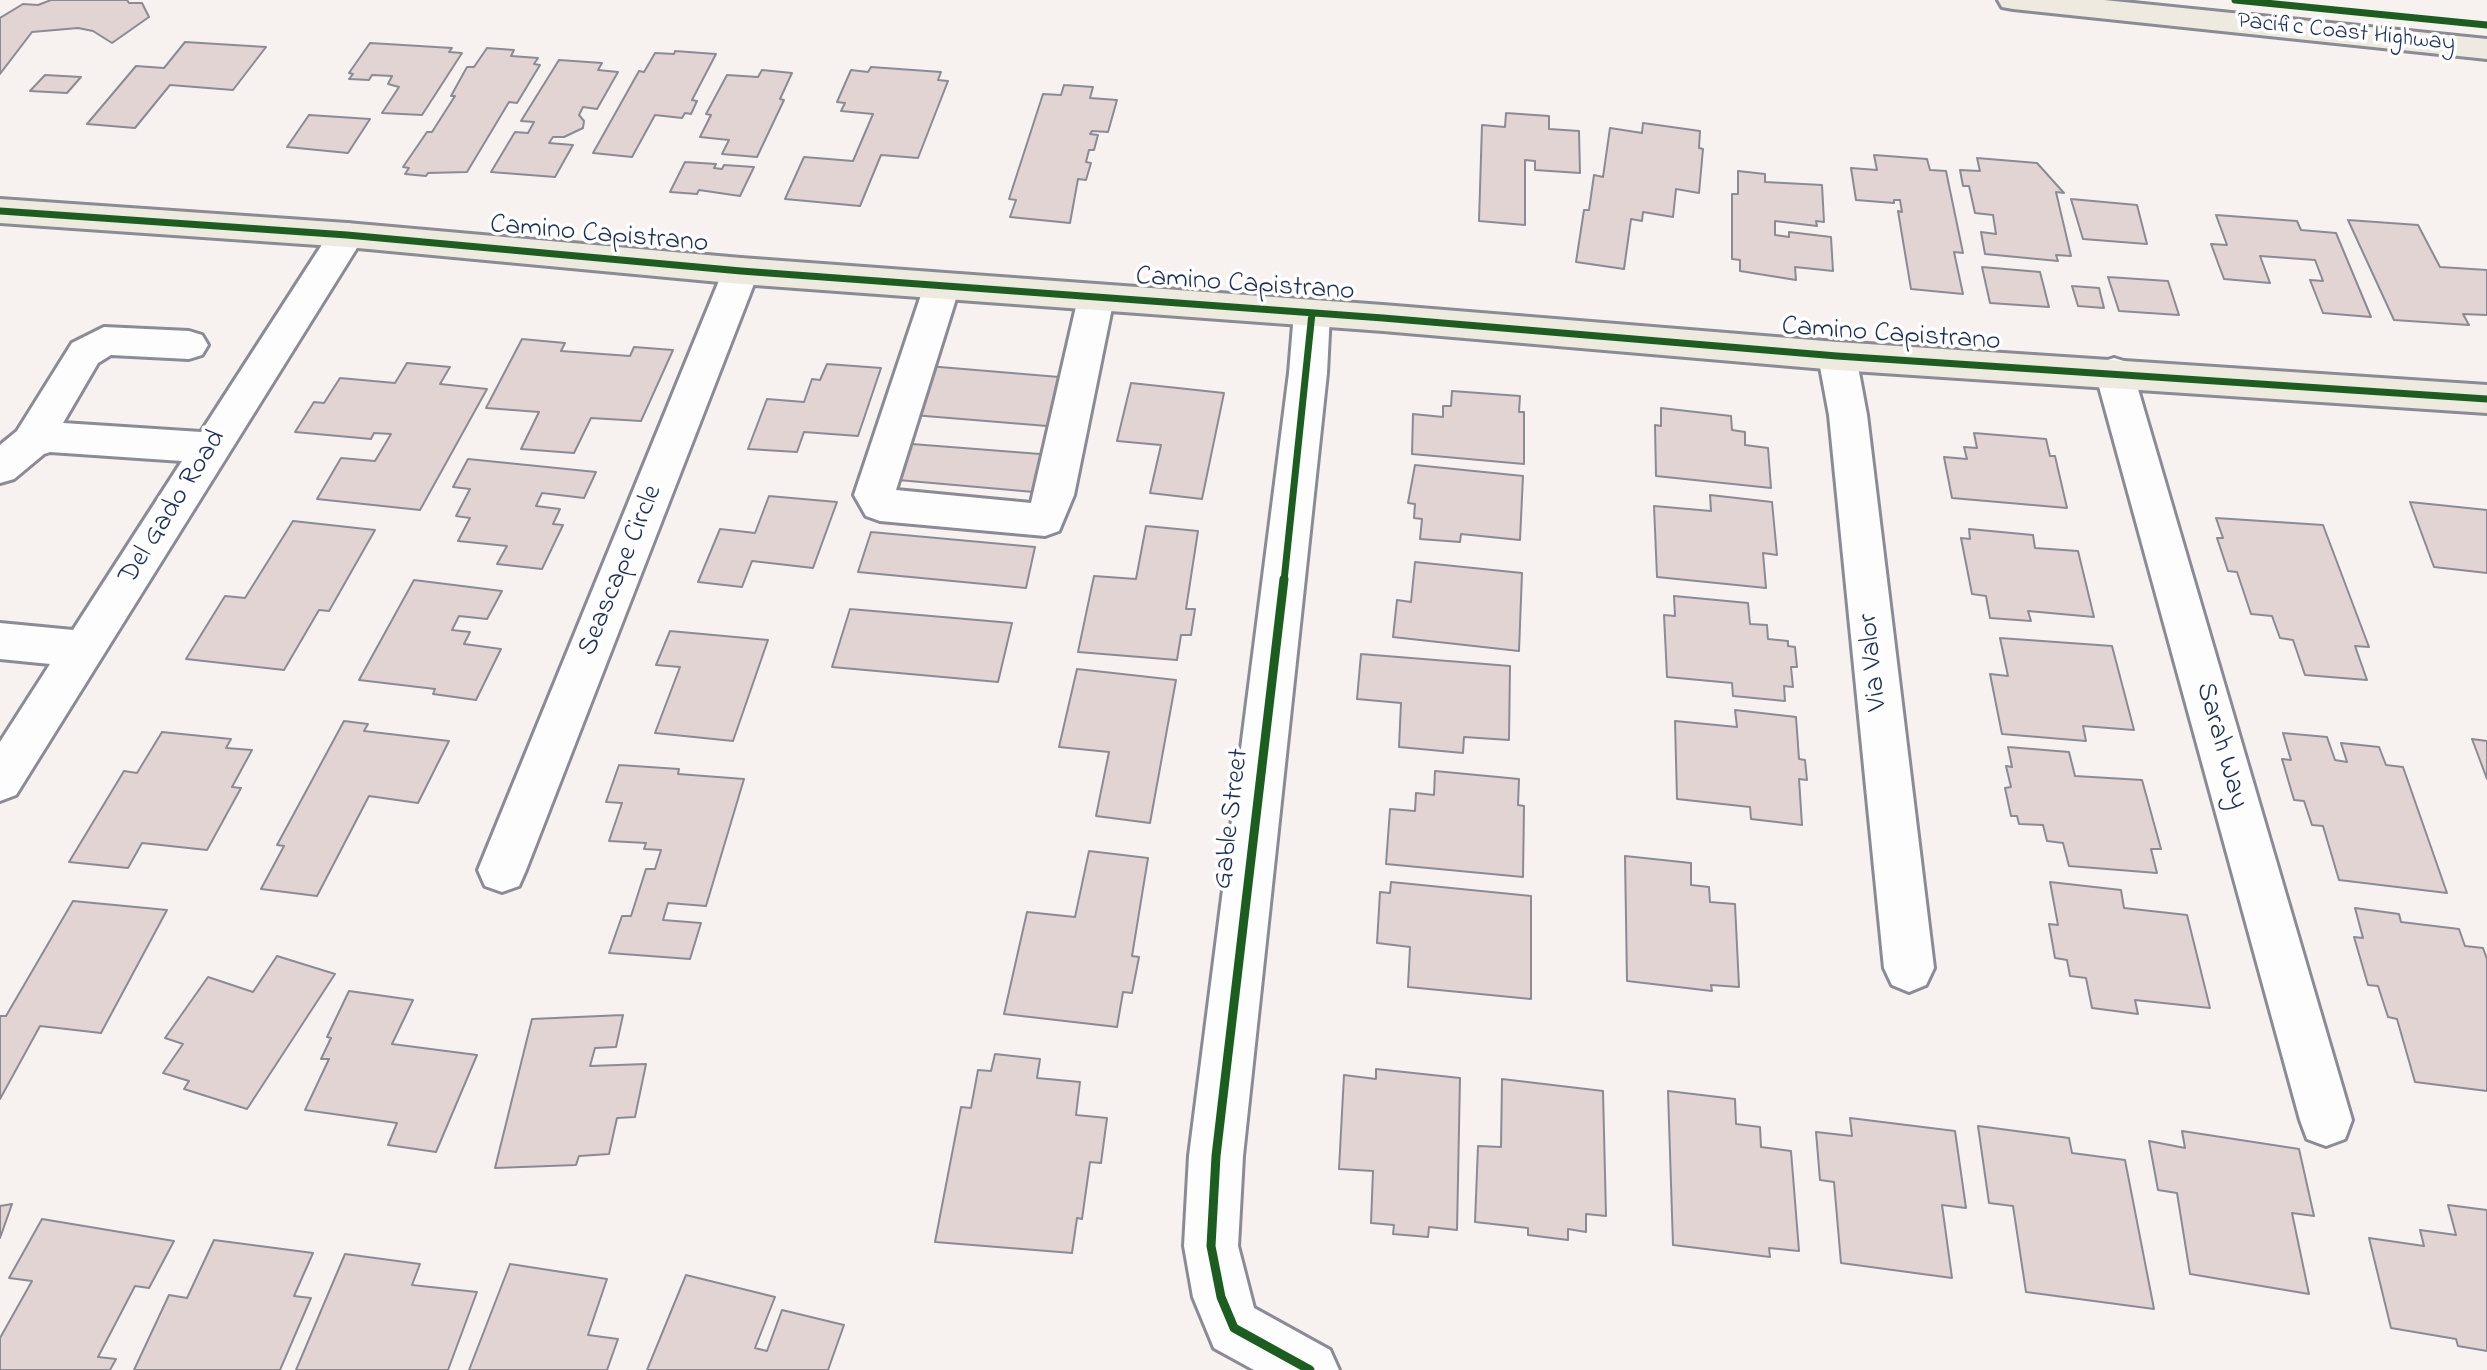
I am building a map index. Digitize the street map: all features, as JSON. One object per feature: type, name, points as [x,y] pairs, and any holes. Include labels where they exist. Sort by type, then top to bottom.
[{"type":"main road","name":"Pacific Coast Highway","points":[[2013,0],[2487,49]]},
{"type":"main road","name":"Camino Capistrano","points":[[0,211],[347,235],[741,271],[1837,356],[2487,399]]},
{"type":"street","name":"Del Gado Road","points":[[0,781],[347,235]]},
{"type":"street","name":"Seascape Circle","points":[[502,870],[741,271]]},
{"type":"street","points":[[942,286],[874,495],[880,505],[1045,520],[1054,495],[1096,298]]},
{"type":"street","name":"Gable Street","points":[[1310,1370],[1234,1328],[1221,1297],[1211,1246],[1216,1156],[1308,373],[1312,313]]},
{"type":"street","points":[[0,468],[31,442],[85,353],[104,341],[189,345]]},
{"type":"street","name":"Via Valor","points":[[1837,356],[1848,415],[1909,968]]},
{"type":"street","name":"Sarah Way","points":[[2114,372],[2326,1120]]},
{"type":"street","points":[[31,442],[50,437],[212,448]]},
{"type":"street","points":[[0,641],[84,649]]},
{"type":"building","points":[[51,0],[127,0],[129,3],[142,3],[149,17],[112,43],[93,31],[78,28],[32,32],[0,74],[0,18],[23,4],[38,5]]},
{"type":"building","points":[[185,42],[266,47],[233,90],[170,85],[135,128],[87,124],[136,66],[164,68]]},
{"type":"building","points":[[370,43],[452,48],[449,52],[462,53],[422,115],[382,113],[399,87],[388,84],[392,76],[349,79],[353,74],[349,73]]},
{"type":"building","points":[[487,48],[514,50],[511,56],[538,58],[534,64],[540,65],[517,103],[509,102],[467,172],[428,173],[426,176],[405,174],[409,168],[403,167],[427,132],[432,132],[455,96],[451,96],[467,67],[474,67]]},
{"type":"building","points":[[675,51],[716,54],[692,100],[697,101],[691,114],[685,113],[682,118],[655,115],[632,157],[593,153],[639,71],[644,72],[655,53],[674,54]]},
{"type":"building","points":[[559,60],[602,63],[598,70],[618,72],[597,109],[583,107],[579,115],[584,121],[583,128],[564,137],[553,137],[549,143],[573,145],[555,177],[491,172],[515,132],[528,133],[534,122],[521,121]]},
{"type":"building","points":[[871,67],[941,72],[938,80],[948,81],[918,158],[881,155],[860,206],[785,199],[804,157],[853,161],[873,114],[841,111],[845,103],[837,102],[851,70],[868,72]]},
{"type":"building","points":[[762,70],[792,73],[780,99],[784,100],[757,157],[722,154],[729,140],[700,137],[711,115],[706,114],[727,75],[758,77]]},
{"type":"building","points":[[45,75],[81,77],[67,93],[30,91]]},
{"type":"building","points":[[1064,85],[1093,87],[1090,98],[1117,100],[1108,132],[1092,131],[1090,134],[1098,135],[1094,150],[1089,150],[1086,162],[1091,163],[1086,180],[1078,179],[1070,223],[1010,217],[1016,200],[1009,199],[1043,94],[1061,95]]},
{"type":"building","points":[[1506,113],[1549,116],[1549,129],[1579,131],[1580,173],[1535,170],[1535,161],[1525,160],[1525,225],[1479,221],[1482,125],[1505,127]]},
{"type":"building","points":[[309,115],[370,119],[348,153],[287,147]]},
{"type":"building","points":[[1643,123],[1700,131],[1699,148],[1703,149],[1699,193],[1676,189],[1673,217],[1643,212],[1642,221],[1631,219],[1624,269],[1576,262],[1584,210],[1589,210],[1594,175],[1603,177],[1610,128],[1642,133]]},
{"type":"building","points":[[1874,155],[1927,159],[1930,170],[1946,171],[1963,253],[1954,252],[1963,294],[1911,289],[1898,211],[1902,212],[1900,200],[1894,200],[1894,203],[1856,200],[1851,168],[1877,170]]},
{"type":"building","points":[[1977,158],[2037,163],[2064,193],[2056,192],[2071,256],[2056,255],[2058,261],[1985,254],[1981,232],[1996,234],[1993,215],[1975,213],[1969,186],[1963,186],[1960,170],[1980,171]]},
{"type":"building","points":[[685,162],[716,164],[714,168],[722,169],[724,165],[754,167],[740,196],[699,190],[697,194],[670,192]]},
{"type":"building","points":[[1738,171],[1765,174],[1765,182],[1822,185],[1824,222],[1816,221],[1817,226],[1775,221],[1775,235],[1789,237],[1789,232],[1831,237],[1833,271],[1795,267],[1796,280],[1740,271],[1740,260],[1732,259],[1732,194],[1738,194]]},
{"type":"building","points":[[2071,199],[2137,205],[2147,244],[2083,239]]},
{"type":"building","points":[[2216,215],[2297,221],[2301,230],[2336,233],[2371,317],[2323,313],[2310,280],[2323,281],[2315,260],[2260,256],[2270,283],[2224,279],[2211,244],[2227,245]]},
{"type":"building","points":[[2348,220],[2418,225],[2440,267],[2487,270],[2487,315],[2463,314],[2469,325],[2394,320]]},
{"type":"building","points":[[1982,267],[2040,272],[2049,307],[1990,303]]},
{"type":"building","points":[[2108,277],[2168,281],[2179,315],[2119,311]]},
{"type":"building","points":[[2072,286],[2099,288],[2104,308],[2078,306]]},
{"type":"building","points":[[522,339],[565,343],[561,351],[630,356],[634,347],[673,350],[641,421],[591,418],[574,453],[521,449],[539,412],[486,408]]},
{"type":"building","points":[[407,363],[450,367],[440,384],[487,389],[420,510],[317,499],[341,458],[375,461],[391,434],[374,433],[371,439],[295,432],[314,402],[324,403],[340,378],[395,383]]},
{"type":"building","points":[[827,364],[881,368],[858,436],[804,432],[797,452],[748,449],[767,399],[804,402],[812,379],[820,380]]},
{"type":"building","points":[[928,366],[1071,378],[1059,427],[913,415]]},
{"type":"building","points":[[1131,383],[1224,393],[1202,499],[1150,493],[1161,445],[1117,441]]},
{"type":"building","points":[[1452,391],[1520,396],[1519,412],[1524,412],[1524,464],[1412,454],[1413,414],[1443,417],[1443,406],[1451,406]]},
{"type":"building","points":[[1661,408],[1731,416],[1732,430],[1745,432],[1745,445],[1768,448],[1771,488],[1656,476],[1655,425],[1661,426]]},
{"type":"building","points":[[1974,433],[2046,439],[2050,456],[2055,456],[2067,508],[1952,498],[1944,457],[1967,459],[1964,447],[1977,448]]},
{"type":"building","points":[[899,443],[1053,455],[1045,493],[887,479]]},
{"type":"building","points":[[468,459],[596,472],[584,498],[542,493],[536,506],[560,509],[553,524],[563,525],[542,569],[497,564],[507,546],[458,541],[470,518],[456,516],[470,489],[453,487]]},
{"type":"building","points":[[1415,465],[1523,476],[1520,540],[1461,534],[1460,542],[1420,539],[1422,519],[1414,518],[1415,504],[1408,503]]},
{"type":"building","points":[[1710,495],[1772,502],[1777,555],[1763,553],[1766,588],[1657,577],[1654,506],[1711,511]]},
{"type":"building","points":[[769,496],[837,502],[813,568],[752,561],[742,587],[698,582],[720,529],[755,533]]},
{"type":"building","points":[[2410,502],[2487,510],[2487,573],[2434,567]]},
{"type":"building","points":[[2216,518],[2323,525],[2369,647],[2355,646],[2367,680],[2305,675],[2293,640],[2280,638],[2272,616],[2251,614],[2237,572],[2228,571],[2217,538],[2223,538]]},
{"type":"building","points":[[293,521],[375,530],[329,611],[319,610],[284,670],[186,659],[225,596],[245,598]]},
{"type":"building","points":[[1146,526],[1198,531],[1186,609],[1195,609],[1191,635],[1181,635],[1177,660],[1078,652],[1094,576],[1136,579]]},
{"type":"building","points":[[1969,529],[2033,535],[2035,548],[2078,551],[2094,617],[2028,611],[2031,621],[1990,618],[1986,596],[1972,594],[1961,538],[1970,539]]},
{"type":"building","points":[[871,532],[1035,547],[1026,588],[858,572]]},
{"type":"building","points":[[1415,562],[1522,573],[1519,651],[1393,637],[1397,600],[1411,602]]},
{"type":"building","points":[[414,580],[502,591],[487,619],[459,616],[452,630],[470,632],[464,644],[501,649],[476,700],[433,694],[435,689],[359,680]]},
{"type":"building","points":[[1674,596],[1748,603],[1750,624],[1767,625],[1768,639],[1788,641],[1788,646],[1795,647],[1797,667],[1791,667],[1793,687],[1784,686],[1785,701],[1733,696],[1732,683],[1667,677],[1664,615],[1675,616]]},
{"type":"building","points":[[850,609],[1012,623],[998,682],[832,667]]},
{"type":"building","points":[[670,631],[768,640],[733,741],[655,733],[680,667],[656,665]]},
{"type":"building","points":[[2000,638],[2112,646],[2134,730],[2083,726],[2086,741],[2002,734],[1990,674],[2008,676]]},
{"type":"building","points":[[1361,654],[1510,666],[1509,740],[1464,737],[1463,753],[1399,747],[1401,703],[1357,699]]},
{"type":"building","points":[[1077,669],[1176,680],[1150,823],[1096,816],[1109,752],[1059,747]]},
{"type":"building","points":[[1735,710],[1796,717],[1799,759],[1805,760],[1807,780],[1799,779],[1802,825],[1751,819],[1750,807],[1677,799],[1675,721],[1737,727]]},
{"type":"building","points":[[344,721],[368,724],[364,731],[449,741],[418,803],[369,796],[317,896],[261,889],[284,846],[277,845]]},
{"type":"building","points":[[162,732],[231,739],[226,748],[252,750],[232,787],[241,788],[207,850],[142,843],[128,868],[69,862],[124,771],[137,773]]},
{"type":"building","points":[[2283,733],[2327,737],[2335,760],[2347,762],[2341,743],[2379,747],[2386,765],[2403,767],[2447,893],[2339,880],[2323,826],[2312,825],[2304,801],[2294,800],[2282,759],[2291,760]]},
{"type":"building","points":[[2472,739],[2487,741],[2487,779]]},
{"type":"building","points":[[2008,747],[2069,752],[2075,776],[2142,780],[2161,849],[2151,849],[2157,873],[2069,866],[2063,843],[2047,841],[2043,825],[2019,824],[2017,816],[2011,816],[2005,788],[2011,787],[2006,766],[2012,767]]},
{"type":"building","points":[[619,765],[679,769],[678,774],[744,779],[706,906],[668,903],[663,920],[701,923],[690,959],[609,953],[622,916],[631,916],[646,869],[655,869],[661,850],[644,849],[646,843],[609,841],[622,803],[606,802]]},
{"type":"building","points":[[1435,771],[1519,779],[1518,805],[1524,806],[1523,877],[1386,864],[1390,809],[1415,811],[1416,793],[1434,795]]},
{"type":"building","points":[[1089,851],[1148,858],[1132,956],[1139,957],[1132,993],[1123,992],[1117,1027],[1004,1014],[1027,912],[1075,917]]},
{"type":"building","points":[[1625,856],[1691,863],[1691,885],[1709,887],[1710,902],[1735,904],[1739,987],[1711,985],[1712,991],[1627,981]]},
{"type":"building","points":[[1391,882],[1531,896],[1531,999],[1408,987],[1410,947],[1377,943],[1380,892],[1390,893]]},
{"type":"building","points":[[2050,882],[2121,890],[2124,908],[2187,915],[2210,1008],[2135,1000],[2138,1014],[2092,1008],[2086,978],[2070,976],[2067,960],[2055,958],[2049,924],[2058,925]]},
{"type":"building","points":[[73,901],[167,910],[101,1033],[40,1026],[0,1099],[0,1016],[6,1016]]},
{"type":"building","points":[[2355,908],[2399,914],[2401,922],[2459,929],[2465,946],[2483,948],[2487,959],[2487,1091],[2415,1082],[2397,1019],[2388,1017],[2378,986],[2368,985],[2354,937],[2363,938]]},
{"type":"building","points":[[277,956],[335,974],[247,1109],[184,1089],[189,1081],[163,1073],[183,1044],[165,1038],[208,977],[253,992]]},
{"type":"building","points":[[349,991],[413,1000],[392,1044],[477,1055],[436,1152],[388,1145],[397,1123],[305,1110],[329,1059],[321,1059],[331,1038],[327,1037]]},
{"type":"building","points":[[623,1015],[616,1047],[595,1048],[590,1066],[646,1064],[635,1117],[617,1118],[609,1154],[579,1156],[576,1165],[495,1168],[532,1019]]},
{"type":"building","points":[[995,1054],[1040,1059],[1037,1078],[1080,1082],[1076,1115],[1107,1118],[1101,1163],[1090,1162],[1082,1219],[1077,1218],[1072,1253],[935,1242],[961,1107],[971,1108],[978,1070],[991,1071]]},
{"type":"building","points":[[1376,1069],[1460,1078],[1457,1230],[1429,1227],[1428,1237],[1393,1234],[1394,1225],[1371,1223],[1373,1171],[1339,1169],[1344,1075],[1376,1079]]},
{"type":"building","points":[[1502,1079],[1603,1091],[1606,1216],[1586,1214],[1586,1232],[1568,1229],[1568,1240],[1528,1235],[1528,1228],[1475,1222],[1478,1146],[1501,1147]]},
{"type":"building","points":[[1668,1091],[1735,1099],[1736,1124],[1760,1127],[1761,1147],[1791,1151],[1799,1251],[1769,1248],[1770,1257],[1673,1245]]},
{"type":"building","points":[[1850,1118],[1955,1131],[1966,1208],[1942,1205],[1952,1278],[1841,1263],[1834,1182],[1820,1180],[1816,1132],[1852,1136]]},
{"type":"building","points":[[1978,1126],[2069,1138],[2072,1153],[2125,1160],[2154,1309],[2026,1292],[2013,1206],[1989,1203]]},
{"type":"building","points":[[2182,1131],[2299,1149],[2314,1216],[2292,1213],[2309,1294],[2190,1274],[2177,1193],[2158,1190],[2149,1141],[2185,1148]]},
{"type":"building","points":[[12,1204],[0,1238],[0,1206]]},
{"type":"building","points":[[2448,1205],[2487,1210],[2487,1351],[2458,1346],[2456,1339],[2391,1328],[2369,1238],[2424,1246],[2420,1230],[2456,1235]]},
{"type":"building","points":[[42,1219],[174,1241],[149,1288],[135,1286],[98,1357],[116,1359],[110,1370],[0,1370],[0,1338],[32,1281],[9,1278]]},
{"type":"building","points":[[214,1240],[313,1253],[294,1296],[311,1298],[280,1370],[134,1370],[169,1295],[187,1298]]},
{"type":"building","points":[[345,1254],[420,1264],[412,1285],[477,1292],[448,1370],[296,1370]]},
{"type":"building","points":[[510,1264],[607,1279],[588,1335],[618,1339],[607,1370],[469,1370]]},
{"type":"building","points":[[686,1275],[775,1297],[755,1348],[767,1351],[782,1310],[844,1325],[828,1370],[647,1370]]},
{"type":"cycle path","points":[[2235,0],[2487,25]]},
{"type":"cycle path","points":[[0,211],[347,235],[741,271],[1383,318],[1837,356],[2487,399]]},
{"type":"cycle path","points":[[1310,1370],[1234,1328],[1221,1297],[1211,1246],[1216,1156],[1308,373],[1312,313]]}]
